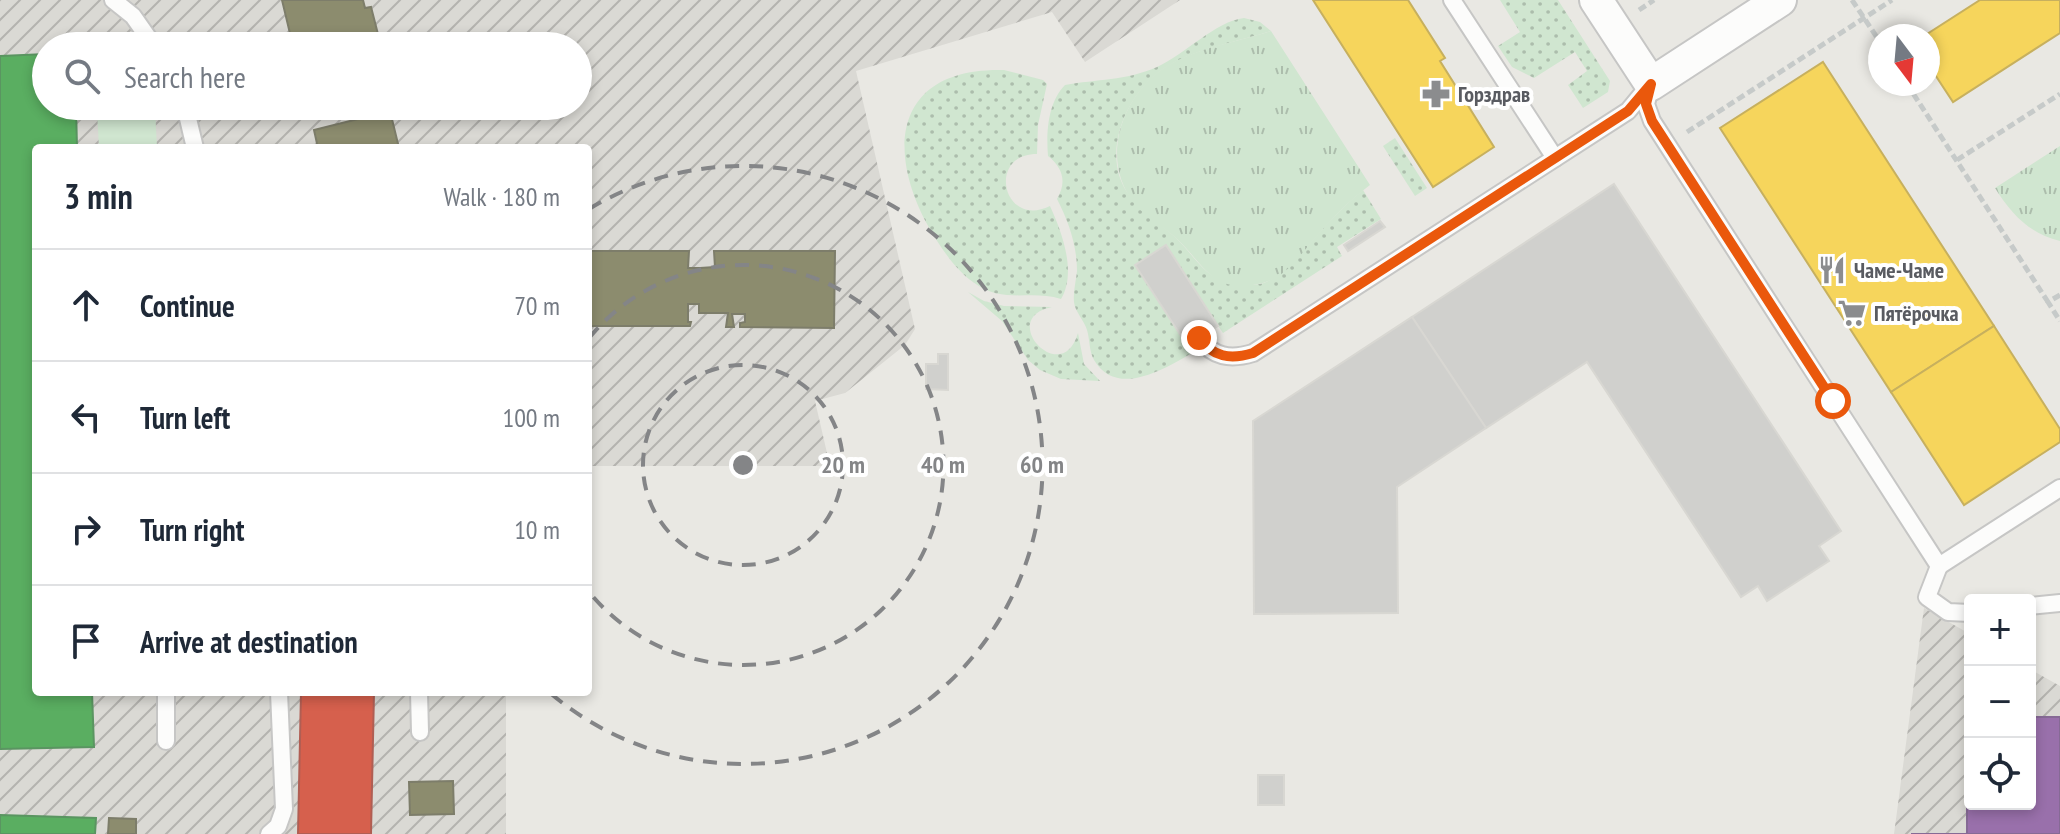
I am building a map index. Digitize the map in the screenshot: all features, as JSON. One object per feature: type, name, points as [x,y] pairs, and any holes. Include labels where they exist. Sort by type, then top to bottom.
[{"type":"street","points":[[1596,0],[1651,84],[1780,0]]},
{"type":"lane","points":[[113,0],[133,16],[144,32]]},
{"type":"lane","points":[[1452,0],[1555,158]]},
{"type":"lane","points":[[1199,338],[1208,350],[1224,357],[1253,353],[1628,111],[1651,84]]},
{"type":"lane","points":[[1651,84],[1646,98],[1647,110],[1939,566]]},
{"type":"lane","points":[[188,120],[194,144]]},
{"type":"lane","points":[[1964,613],[1948,612],[1927,597],[1939,566],[2060,488]]},
{"type":"lane","points":[[2036,605],[2060,603]]},
{"type":"lane","points":[[166,696],[166,741]]},
{"type":"lane","points":[[269,834],[278,826],[284,809],[279,696]]},
{"type":"lane","points":[[419,696],[420,732]]},
{"type":"path","points":[[1639,10],[1654,0]]},
{"type":"path","points":[[1852,0],[1868,24]]},
{"type":"path","points":[[1668,145],[1892,0]]},
{"type":"path","points":[[1957,161],[2060,94]]},
{"type":"path","points":[[1915,96],[2060,321]]},
{"type":"path","points":[[2048,302],[2060,295]]},
{"type":"shaded area","points":[[0,0],[1180,0],[1085,62],[1052,12],[856,71],[915,329],[905,345],[845,393],[815,401],[830,466],[592,466],[592,144],[32,144],[32,696],[506,696],[506,834],[0,834]]},
{"type":"shaded area","points":[[1924,608],[1964,631],[1964,810],[2036,810],[2036,672],[2060,686],[2060,834],[1894,834]]},
{"type":"green space","points":[[1500,0],[1558,0],[1610,81],[1608,92],[1583,108],[1568,85],[1587,71],[1575,52],[1534,78],[1512,67],[1498,46],[1520,32]]},
{"type":"green space","points":[[1244,18],[1260,22],[1271,31],[1205,50],[1168,66],[1154,76],[1130,105],[1122,122],[1116,158],[1119,176],[1127,192],[1209,273],[1236,284],[1263,283],[1282,272],[1363,190],[1381,219],[1337,247],[1342,256],[1223,333],[1165,246],[1135,265],[1186,345],[1189,344],[1194,352],[1142,377],[1115,377],[1104,372],[1094,360],[1087,330],[1075,306],[1076,252],[1069,225],[1057,199],[1062,176],[1048,156],[1048,127],[1055,100],[1065,85],[1122,77],[1157,67],[1222,25]]},
{"type":"green space","points":[[1271,31],[1370,185],[1342,209],[1280,275],[1263,283],[1232,285],[1212,276],[1177,239],[1135,204],[1119,171],[1119,135],[1133,101],[1157,73],[1197,52]]},
{"type":"green space","points":[[1004,70],[1043,80],[1047,84],[1038,125],[1037,154],[1021,157],[1011,165],[1006,177],[1012,200],[1021,208],[1034,210],[1050,206],[1063,240],[1068,265],[1066,289],[1061,299],[995,293],[967,278],[934,236],[918,206],[908,176],[905,148],[908,122],[919,100],[938,84],[966,73]]},
{"type":"green space","points":[[97,120],[156,120],[157,144],[99,144]]},
{"type":"green space","points":[[1395,138],[1427,188],[1415,196],[1383,146]]},
{"type":"green space","points":[[2060,146],[2060,241],[2022,222],[1995,188]]},
{"type":"green space","points":[[968,292],[984,301],[1004,306],[1052,307],[1036,314],[1030,324],[1031,335],[1048,352],[1059,354],[1070,348],[1078,333],[1084,364],[1100,381],[1061,379],[1040,370],[1028,360],[1002,321]]},
{"type":"building: Homes","points":[[1313,0],[1408,0],[1445,58],[1440,61],[1494,147],[1433,187]]},
{"type":"building: Homes","points":[[1980,0],[2060,0],[2060,33],[1953,102],[1940,82],[1940,26]]},
{"type":"building: Homes","points":[[1823,62],[1994,326],[1891,392],[1720,128]]},
{"type":"building: Homes","points":[[1994,326],[2060,429],[2060,442],[1964,505],[1891,392]]},
{"type":"building: Shops","points":[[301,696],[374,696],[371,834],[298,834]]},
{"type":"building: Offices","points":[[2036,717],[2060,717],[2060,834],[1967,834],[1967,810],[2036,810]]},
{"type":"building: Public","points":[[32,55],[32,120],[76,120],[77,144],[32,144],[32,696],[92,696],[94,747],[0,749],[0,56]]},
{"type":"building: Public","points":[[0,815],[96,818],[95,834],[0,834]]},
{"type":"building: Industry","points":[[282,0],[363,0],[365,8],[371,7],[377,32],[290,32]]},
{"type":"building: Industry","points":[[354,120],[392,120],[398,144],[317,144],[314,130]]},
{"type":"building: Industry","points":[[592,251],[689,251],[688,268],[700,268],[715,267],[714,251],[835,251],[834,328],[740,327],[740,323],[745,322],[745,314],[732,314],[734,327],[726,327],[728,313],[699,313],[699,304],[688,304],[690,326],[592,326]]},
{"type":"building: Industry","points":[[453,781],[454,814],[410,815],[409,782]]},
{"type":"building: Industry","points":[[109,818],[136,819],[136,834],[108,834]]},
{"type":"building: Other","points":[[1614,184],[1841,531],[1819,546],[1829,561],[1767,601],[1758,586],[1741,597],[1587,362],[1486,428],[1412,317]]},
{"type":"building: Other","points":[[1380,221],[1385,227],[1348,251],[1344,245]]},
{"type":"building: Other","points":[[1166,245],[1218,326],[1187,345],[1135,265]]},
{"type":"building: Other","points":[[1412,317],[1486,428],[1397,487],[1398,613],[1254,614],[1253,421]]},
{"type":"building: Other","points":[[938,354],[948,354],[948,390],[926,389],[926,364],[938,364]]},
{"type":"building: Other","points":[[1258,775],[1284,775],[1284,805],[1258,805]]},
{"type":"place","name":"Горздрав","points":[[1436,94]]},
{"type":"place","name":"Чаме-Чаме","points":[[1832,270]]},
{"type":"place","name":"Пятёрочка","points":[[1852,313]]},
{"type":"route","points":[[1199,338],[1208,350],[1224,357],[1253,353],[1628,111],[1651,84],[1646,104],[1652,121],[1833,401]]}]
